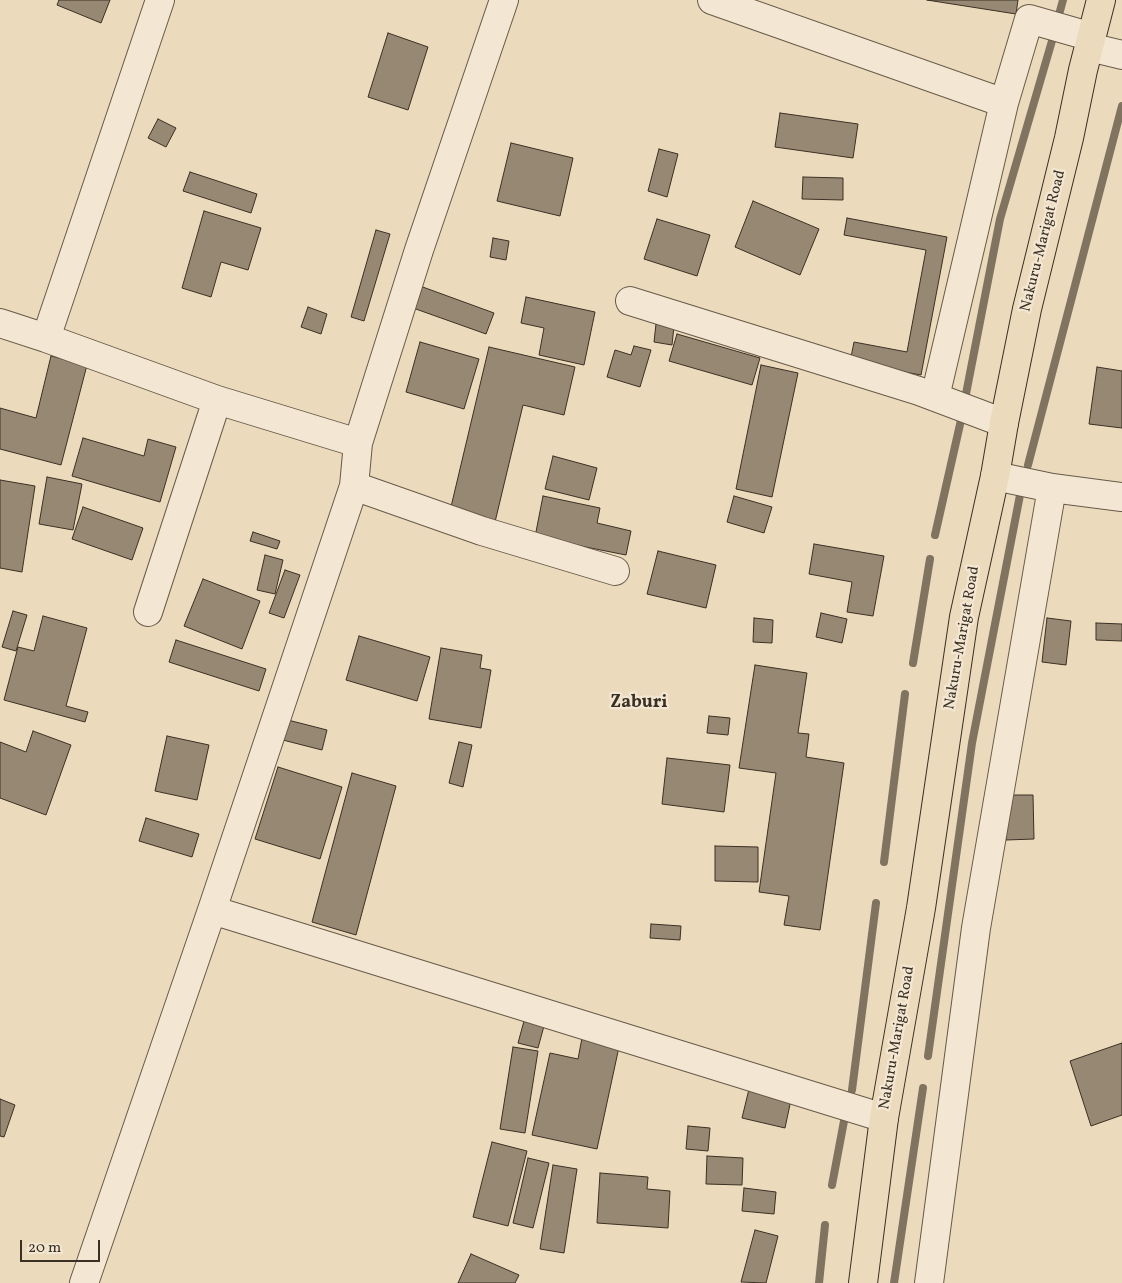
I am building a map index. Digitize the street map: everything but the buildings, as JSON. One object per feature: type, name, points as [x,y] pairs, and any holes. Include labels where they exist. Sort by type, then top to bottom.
[{"type":"main road","name":"Nakuru-Marigat Road","points":[[863,1283],[884,1118],[921,908],[964,617],[995,476],[1027,309],[1070,138],[1083,70],[1101,0]]},
{"type":"street","points":[[46,338],[160,0]]},
{"type":"street","points":[[84,1283],[212,910],[354,486],[358,443],[419,250],[504,0]]},
{"type":"street","points":[[712,0],[1004,102]]},
{"type":"street","points":[[935,397],[1004,102],[1029,19],[1122,54]]},
{"type":"street","points":[[630,301],[935,397],[1004,423]]},
{"type":"street","points":[[0,323],[218,400],[358,443]]},
{"type":"street","points":[[148,612],[218,400]]},
{"type":"street","points":[[995,476],[1052,488],[1122,497]]},
{"type":"street","points":[[354,486],[482,531],[615,572]]},
{"type":"street","points":[[929,1283],[976,928],[1052,488]]},
{"type":"street","points":[[212,910],[884,1118]]},
{"type":"waterway","points":[[1060,11],[1063,0]]},
{"type":"waterway","points":[[965,399],[1000,219],[1054,34]]},
{"type":"waterway","points":[[1028,465],[1122,106]]},
{"type":"waterway","points":[[935,535],[961,420]]},
{"type":"waterway","points":[[928,1056],[972,743],[1020,495]]},
{"type":"waterway","points":[[913,663],[930,559]]},
{"type":"waterway","points":[[884,862],[905,694]]},
{"type":"waterway","points":[[852,1090],[876,903]]},
{"type":"waterway","points":[[894,1283],[923,1088]]},
{"type":"waterway","points":[[832,1185],[844,1121]]},
{"type":"waterway","points":[[819,1283],[825,1225]]},
{"type":"district","name":"Zaburi","points":[[639,704]]}]
